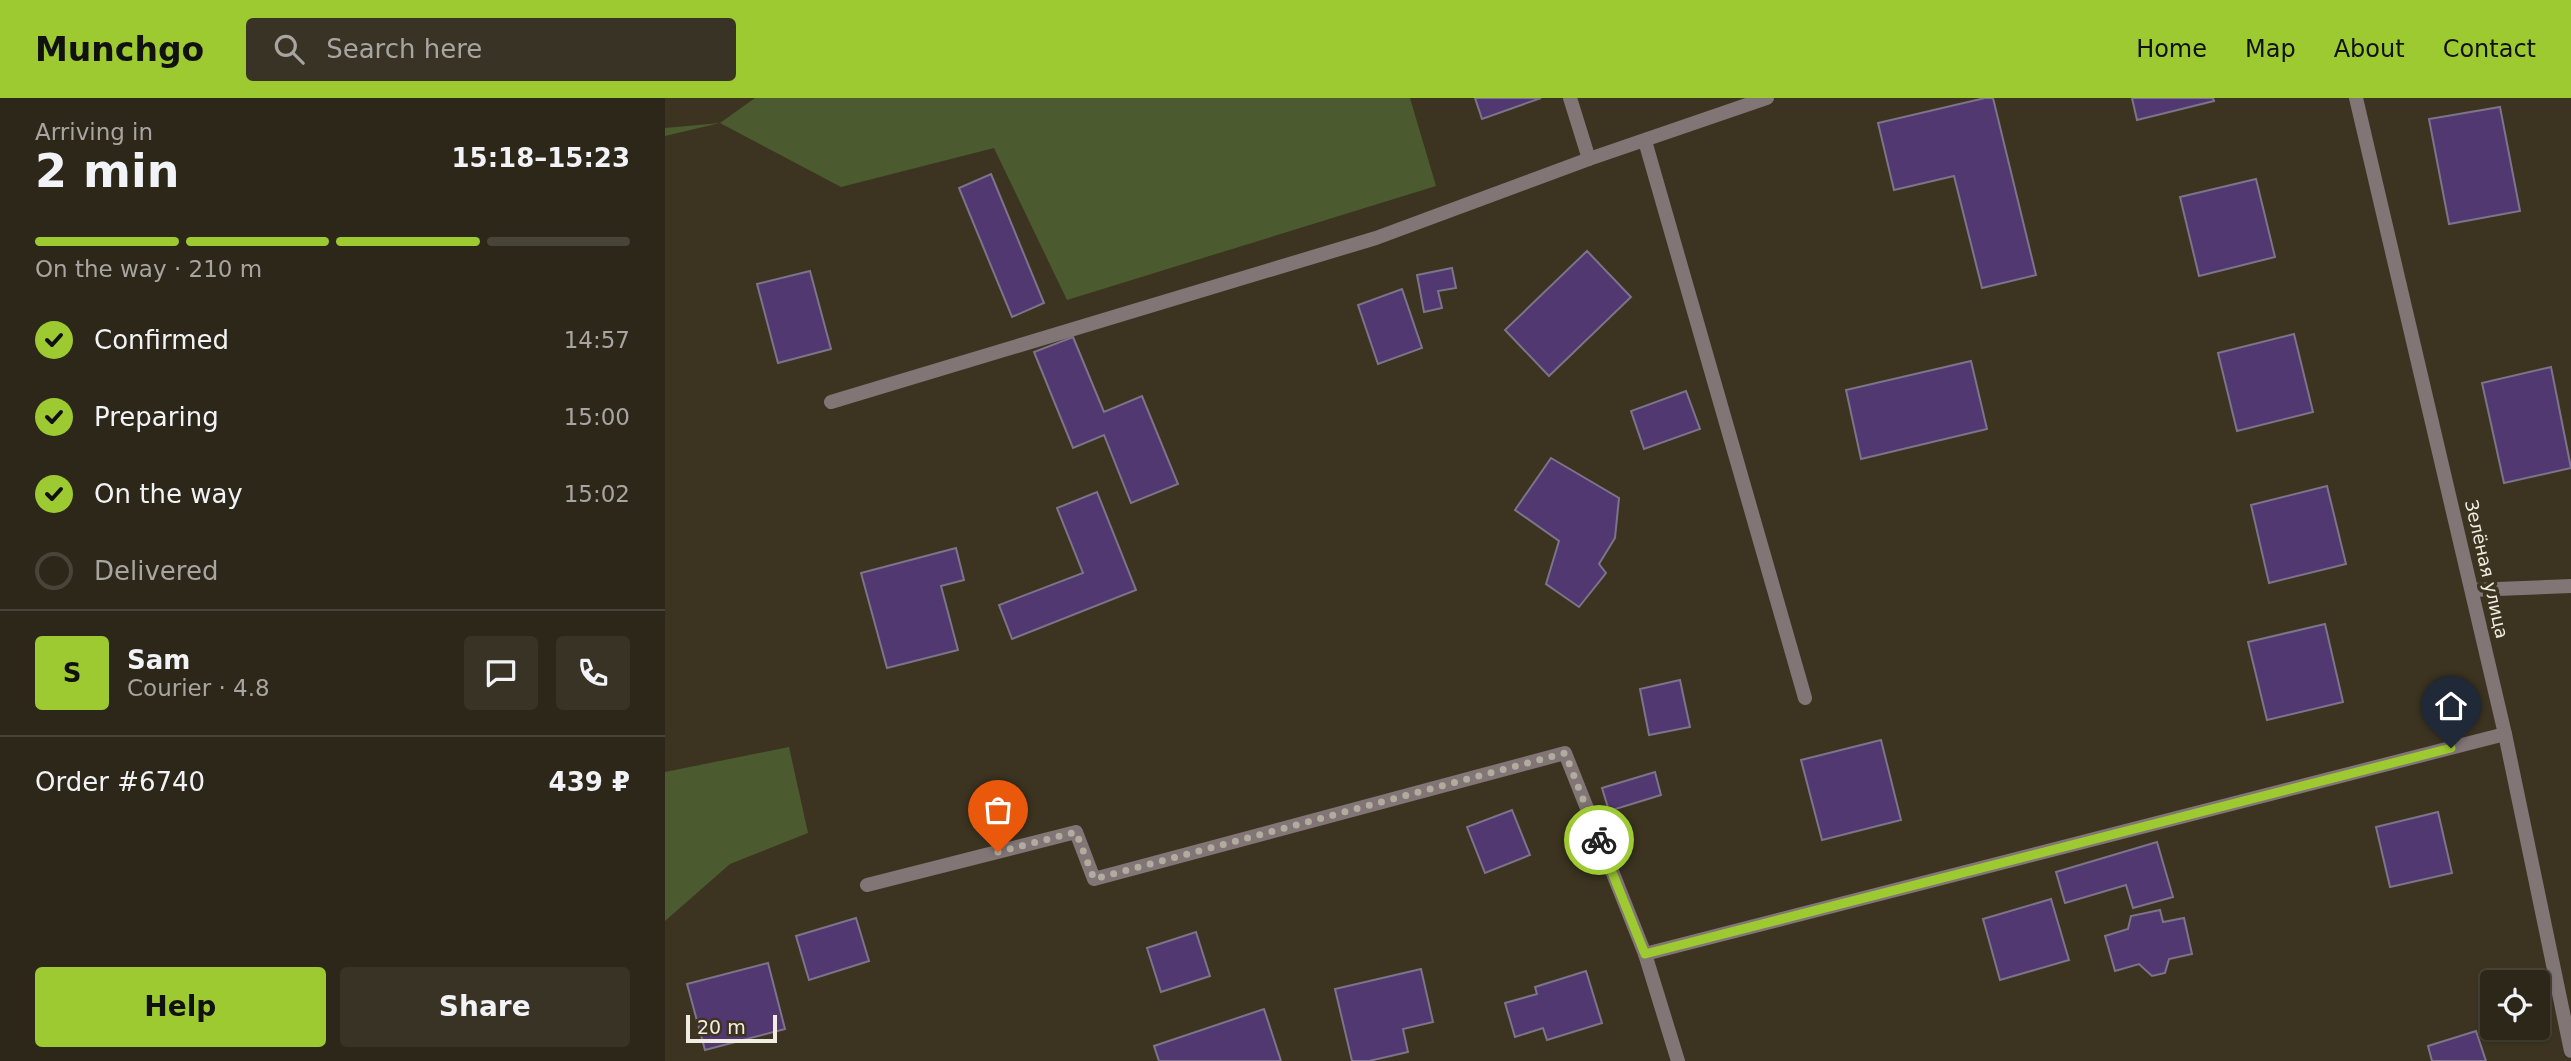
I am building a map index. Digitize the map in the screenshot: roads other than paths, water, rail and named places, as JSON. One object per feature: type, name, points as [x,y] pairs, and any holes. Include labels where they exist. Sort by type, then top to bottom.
[{"type":"street","points":[[1570,98],[1589,159]]},
{"type":"street","points":[[831,402],[1376,238],[1589,159],[1767,98]]},
{"type":"street","name":"Зелёная улица","points":[[2356,98],[2505,734],[2571,1051]]},
{"type":"street","points":[[1645,141],[1805,698]]},
{"type":"street","points":[[2472,590],[2571,586]]},
{"type":"street","points":[[1645,954],[2505,734]]},
{"type":"street","points":[[867,886],[1076,832],[1094,879],[1565,753],[1645,954],[1678,1061]]}]
